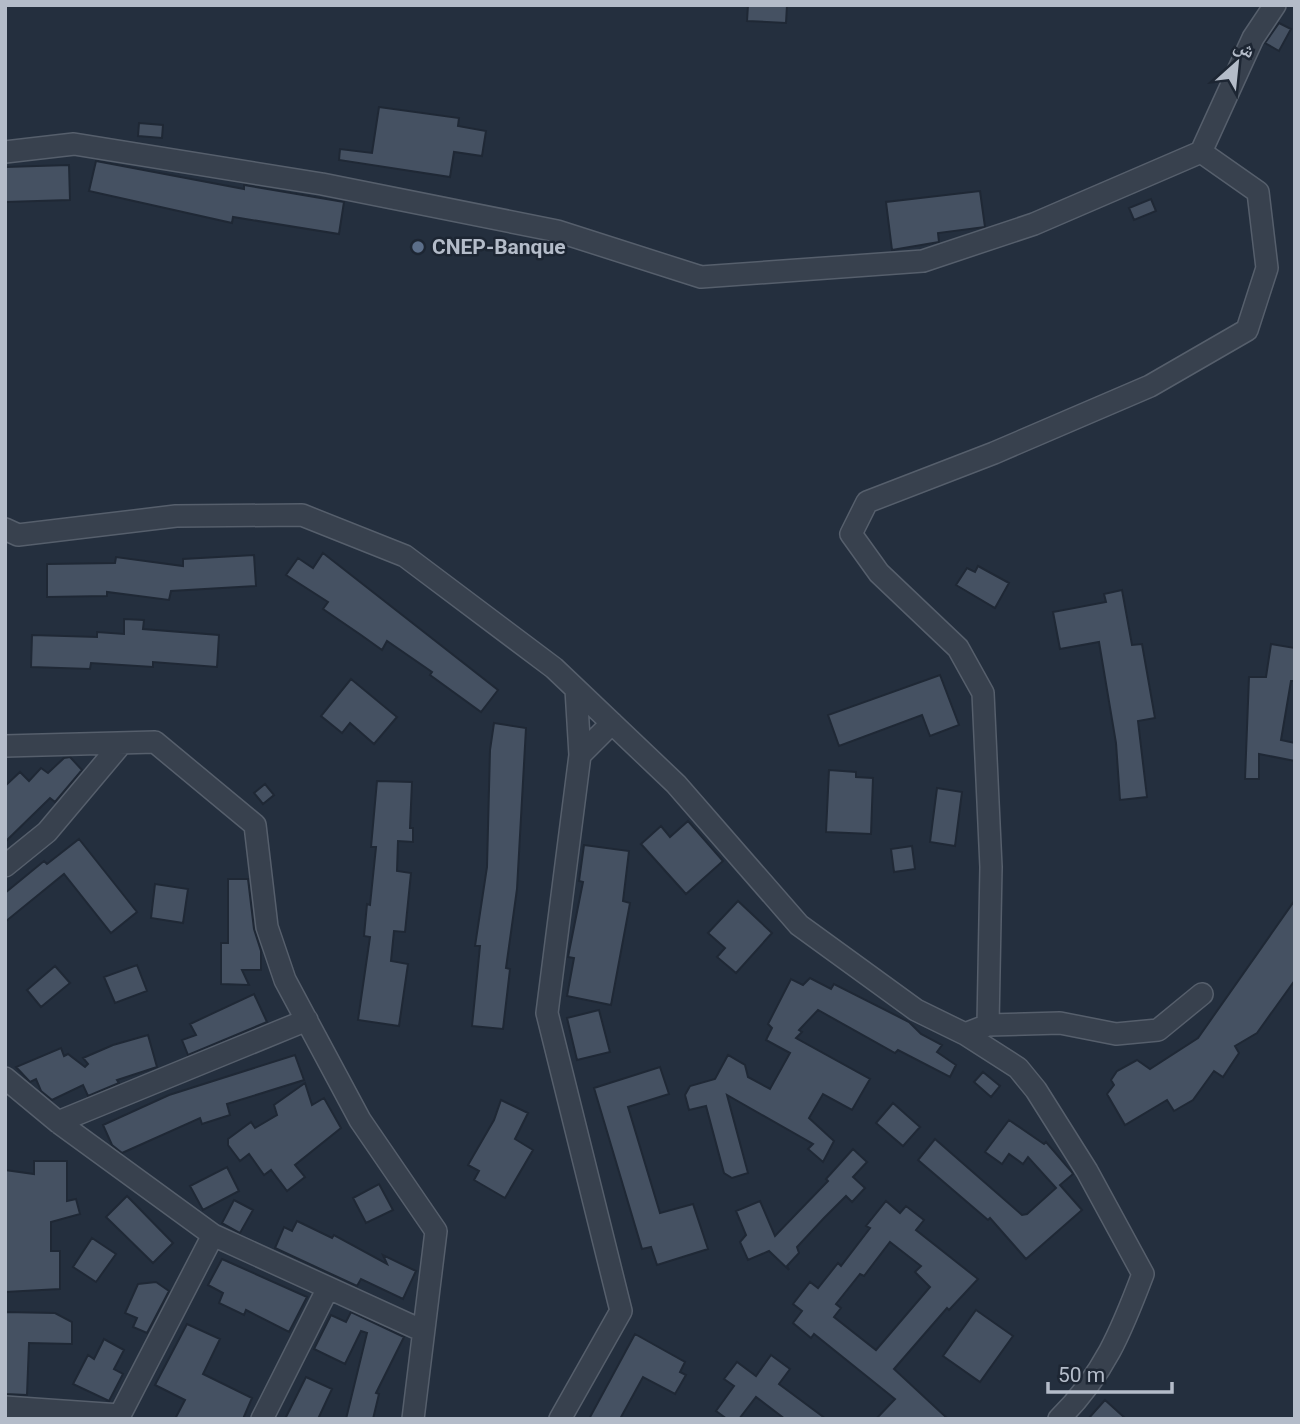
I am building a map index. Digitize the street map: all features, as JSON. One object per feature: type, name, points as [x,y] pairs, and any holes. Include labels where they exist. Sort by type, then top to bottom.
[{"type":"street","points":[[5,152],[74,144],[322,184],[557,230],[701,277],[923,261],[1034,224],[1201,152],[1253,38],[1275,5]]},
{"type":"street","points":[[988,1025],[991,867],[983,693],[958,648],[879,573],[851,534],[867,502],[994,453],[1150,386],[1247,330],[1267,268],[1258,192],[1201,152]]},
{"type":"street","points":[[5,529],[18,535],[176,516],[302,515],[405,556],[554,668],[676,784],[799,925],[916,1010],[965,1034],[1018,1068],[1036,1090],[1087,1171],[1143,1274],[1122,1329],[1088,1390],[1059,1419]]},
{"type":"street","points":[[560,1419],[621,1311],[547,1013],[580,755],[576,689]]},
{"type":"street","points":[[580,755],[612,723]]},
{"type":"street","points":[[5,746],[155,742],[255,825],[267,927],[285,981],[360,1120],[436,1231],[414,1419]]},
{"type":"street","points":[[5,866],[47,832],[121,744]]},
{"type":"street","points":[[965,1034],[988,1025],[1060,1023],[1116,1034],[1158,1030],[1202,993]]},
{"type":"street","points":[[58,1122],[307,1020]]},
{"type":"street","points":[[5,1078],[58,1122],[213,1235],[423,1331]]},
{"type":"street","points":[[5,1407],[119,1417],[213,1235]]},
{"type":"street","points":[[262,1419],[328,1288]]},
{"type":"building","points":[[748,5],[787,5],[786,23],[747,21]]},
{"type":"building","points":[[1279,23],[1291,29],[1279,51],[1265,43]]},
{"type":"building","points":[[379,107],[459,118],[458,126],[486,131],[482,156],[454,152],[450,177],[339,160],[340,149],[372,153]]},
{"type":"building","points":[[139,123],[163,125],[162,138],[138,136]]},
{"type":"building","points":[[96,161],[244,189],[244,185],[344,202],[339,234],[233,217],[232,223],[89,191]]},
{"type":"building","points":[[69,165],[70,200],[5,202],[5,167]]},
{"type":"building","points":[[980,191],[985,227],[938,233],[939,242],[892,250],[886,202]]},
{"type":"building","points":[[1151,199],[1156,211],[1134,220],[1129,208]]},
{"type":"building","points":[[323,553],[498,690],[481,712],[430,675],[432,672],[387,641],[382,650],[323,609],[328,602],[286,575],[298,558],[313,568]]},
{"type":"building","points":[[254,555],[256,586],[171,591],[169,600],[107,592],[107,596],[47,597],[47,564],[115,563],[116,557],[183,566],[183,559]]},
{"type":"building","points":[[978,566],[1009,583],[995,608],[956,585],[967,568],[975,572]]},
{"type":"building","points":[[1122,590],[1132,645],[1142,644],[1155,718],[1138,721],[1147,797],[1120,800],[1116,743],[1099,642],[1060,649],[1053,612],[1106,602],[1104,594]]},
{"type":"building","points":[[124,619],[144,620],[143,629],[219,635],[217,667],[153,662],[153,667],[91,663],[90,669],[31,667],[32,635],[97,637],[97,632],[124,634]]},
{"type":"building","points":[[1271,644],[1295,648],[1295,681],[1291,681],[1281,740],[1295,743],[1295,761],[1259,754],[1259,779],[1245,779],[1249,677],[1266,677]]},
{"type":"building","points":[[940,675],[959,725],[930,736],[922,715],[839,746],[828,715]]},
{"type":"building","points":[[351,679],[397,717],[374,744],[350,723],[342,733],[321,716]]},
{"type":"building","points":[[494,723],[526,728],[517,889],[506,968],[510,969],[503,1029],[472,1026],[480,946],[475,946],[487,867],[490,750]]},
{"type":"building","points":[[70,757],[82,770],[55,802],[50,798],[5,842],[5,786],[20,772],[29,781],[41,768],[48,773],[64,758]]},
{"type":"building","points":[[829,770],[856,772],[856,777],[873,778],[871,834],[826,832]]},
{"type":"building","points":[[377,781],[412,782],[410,828],[413,828],[413,842],[398,841],[397,871],[411,873],[405,932],[394,931],[391,961],[408,964],[399,1026],[358,1020],[370,937],[364,936],[376,847],[371,847]]},
{"type":"building","points":[[265,784],[274,795],[263,804],[254,793]]},
{"type":"building","points":[[937,788],[962,792],[955,846],[930,842]]},
{"type":"building","points":[[688,821],[723,861],[686,894],[641,844],[661,826],[670,837]]},
{"type":"building","points":[[79,839],[137,912],[111,933],[64,874],[5,922],[5,893],[44,861],[47,864]]},
{"type":"building","points":[[584,845],[629,851],[623,901],[630,903],[611,1005],[567,996],[574,958],[568,957],[583,882],[579,881]]},
{"type":"building","points":[[912,846],[915,869],[894,872],[891,849]]},
{"type":"building","points":[[228,879],[248,879],[254,929],[261,951],[261,970],[242,970],[249,985],[221,984],[221,943],[228,943]]},
{"type":"building","points":[[155,884],[188,889],[183,923],[151,918]]},
{"type":"building","points":[[1295,900],[1295,980],[1257,1033],[1235,1046],[1239,1053],[1223,1077],[1214,1071],[1193,1100],[1174,1111],[1167,1100],[1125,1125],[1107,1094],[1114,1085],[1111,1080],[1117,1071],[1137,1060],[1150,1069],[1198,1038]]},
{"type":"building","points":[[738,901],[772,933],[736,973],[717,957],[725,948],[708,933]]},
{"type":"building","points":[[137,965],[147,991],[115,1003],[104,977]]},
{"type":"building","points":[[55,966],[70,983],[41,1007],[27,990]]},
{"type":"building","points":[[810,978],[831,989],[834,984],[909,1022],[921,1034],[942,1045],[937,1052],[956,1065],[950,1077],[898,1050],[895,1053],[818,1010],[799,1030],[802,1032],[796,1038],[870,1079],[852,1110],[823,1094],[809,1118],[834,1141],[823,1162],[808,1149],[813,1144],[727,1095],[748,1173],[732,1178],[724,1173],[706,1106],[689,1110],[685,1095],[690,1086],[715,1079],[728,1055],[745,1065],[748,1077],[770,1089],[790,1053],[766,1040],[772,1028],[768,1024],[791,979],[803,985]]},
{"type":"building","points":[[254,994],[267,1022],[188,1055],[182,1040],[196,1035],[190,1024]]},
{"type":"building","points":[[599,1010],[610,1052],[577,1060],[567,1018]]},
{"type":"building","points":[[148,1035],[157,1067],[117,1080],[119,1083],[88,1096],[83,1085],[52,1100],[41,1091],[36,1079],[30,1082],[16,1067],[61,1048],[64,1056],[68,1054],[85,1067],[88,1064],[83,1058],[113,1045]]},
{"type":"building","points":[[295,1055],[304,1080],[227,1104],[230,1115],[202,1124],[200,1118],[122,1153],[112,1145],[103,1125],[169,1095]]},
{"type":"building","points":[[660,1067],[669,1094],[628,1107],[660,1213],[693,1204],[708,1249],[657,1265],[651,1247],[642,1249],[594,1088]]},
{"type":"building","points":[[983,1072],[1000,1086],[991,1097],[974,1082]]},
{"type":"building","points":[[305,1083],[312,1105],[324,1098],[341,1128],[295,1165],[305,1177],[287,1191],[271,1170],[264,1175],[249,1154],[240,1161],[228,1145],[228,1139],[251,1122],[255,1128],[277,1115],[274,1105]]},
{"type":"building","points":[[501,1100],[528,1113],[515,1139],[533,1150],[505,1198],[474,1180],[479,1171],[468,1165],[494,1120]]},
{"type":"building","points":[[893,1103],[920,1127],[903,1146],[876,1123]]},
{"type":"building","points":[[1009,1120],[1044,1144],[1046,1142],[1071,1171],[1073,1174],[1060,1185],[1082,1210],[1026,1259],[990,1218],[988,1220],[918,1160],[935,1139],[1022,1215],[1027,1214],[1056,1188],[1028,1157],[1023,1164],[1009,1154],[1002,1164],[985,1152]]},
{"type":"building","points":[[853,1149],[867,1162],[853,1177],[865,1188],[852,1202],[846,1196],[797,1247],[799,1253],[787,1266],[789,1270],[769,1251],[748,1260],[740,1242],[746,1235],[736,1211],[760,1201],[775,1236],[828,1181],[826,1179]]},
{"type":"building","points":[[34,1161],[67,1161],[67,1201],[76,1199],[80,1214],[51,1222],[51,1251],[60,1251],[60,1289],[5,1292],[5,1170],[34,1174]]},
{"type":"building","points":[[227,1167],[239,1191],[203,1210],[190,1186]]},
{"type":"building","points":[[379,1184],[393,1210],[366,1223],[353,1198]]},
{"type":"building","points":[[127,1196],[173,1243],[153,1263],[106,1217]]},
{"type":"building","points":[[234,1200],[253,1210],[240,1233],[222,1223]]},
{"type":"building","points":[[886,1201],[900,1213],[906,1206],[924,1220],[916,1230],[978,1279],[949,1310],[947,1308],[894,1369],[948,1419],[876,1419],[895,1399],[814,1334],[811,1338],[793,1323],[802,1311],[793,1304],[810,1282],[818,1288],[838,1263],[841,1266],[870,1228],[866,1226]],"holes":[[[890,1242],[921,1266],[915,1272],[930,1287],[876,1350],[834,1317],[841,1308],[836,1304],[860,1274],[864,1276]]]},
{"type":"building","points":[[297,1221],[332,1238],[334,1235],[387,1264],[383,1255],[416,1271],[403,1299],[361,1279],[357,1286],[275,1248],[284,1227],[292,1231]]},
{"type":"building","points":[[92,1238],[116,1254],[96,1282],[73,1267]]},
{"type":"building","points":[[222,1259],[307,1297],[289,1332],[246,1310],[244,1315],[219,1303],[223,1293],[208,1285]]},
{"type":"building","points":[[156,1282],[169,1291],[147,1333],[133,1327],[137,1318],[125,1313],[138,1284]]},
{"type":"building","points":[[976,1310],[1013,1336],[980,1382],[943,1356]]},
{"type":"building","points":[[5,1312],[55,1313],[72,1322],[72,1344],[29,1343],[27,1395],[5,1394]]},
{"type":"building","points":[[351,1312],[404,1337],[376,1393],[379,1394],[373,1419],[346,1419],[367,1333],[361,1331],[345,1364],[314,1349],[331,1315],[346,1322]]},
{"type":"building","points":[[187,1324],[220,1339],[203,1374],[252,1398],[243,1419],[175,1419],[185,1400],[155,1385]]},
{"type":"building","points":[[635,1334],[685,1362],[680,1372],[686,1375],[675,1394],[643,1377],[620,1419],[589,1419]]},
{"type":"building","points":[[104,1339],[124,1350],[114,1369],[123,1374],[109,1401],[73,1384],[88,1355],[94,1359]]},
{"type":"building","points":[[771,1355],[790,1369],[779,1384],[826,1419],[785,1419],[756,1397],[739,1419],[727,1419],[716,1411],[734,1386],[724,1379],[737,1362],[756,1376]]},
{"type":"building","points":[[306,1377],[332,1389],[318,1419],[285,1419]]},
{"type":"building","points":[[1105,1400],[1126,1419],[1088,1419]]},
{"type":"place","name":"CNEP-Banque","points":[[418,247]]}]
